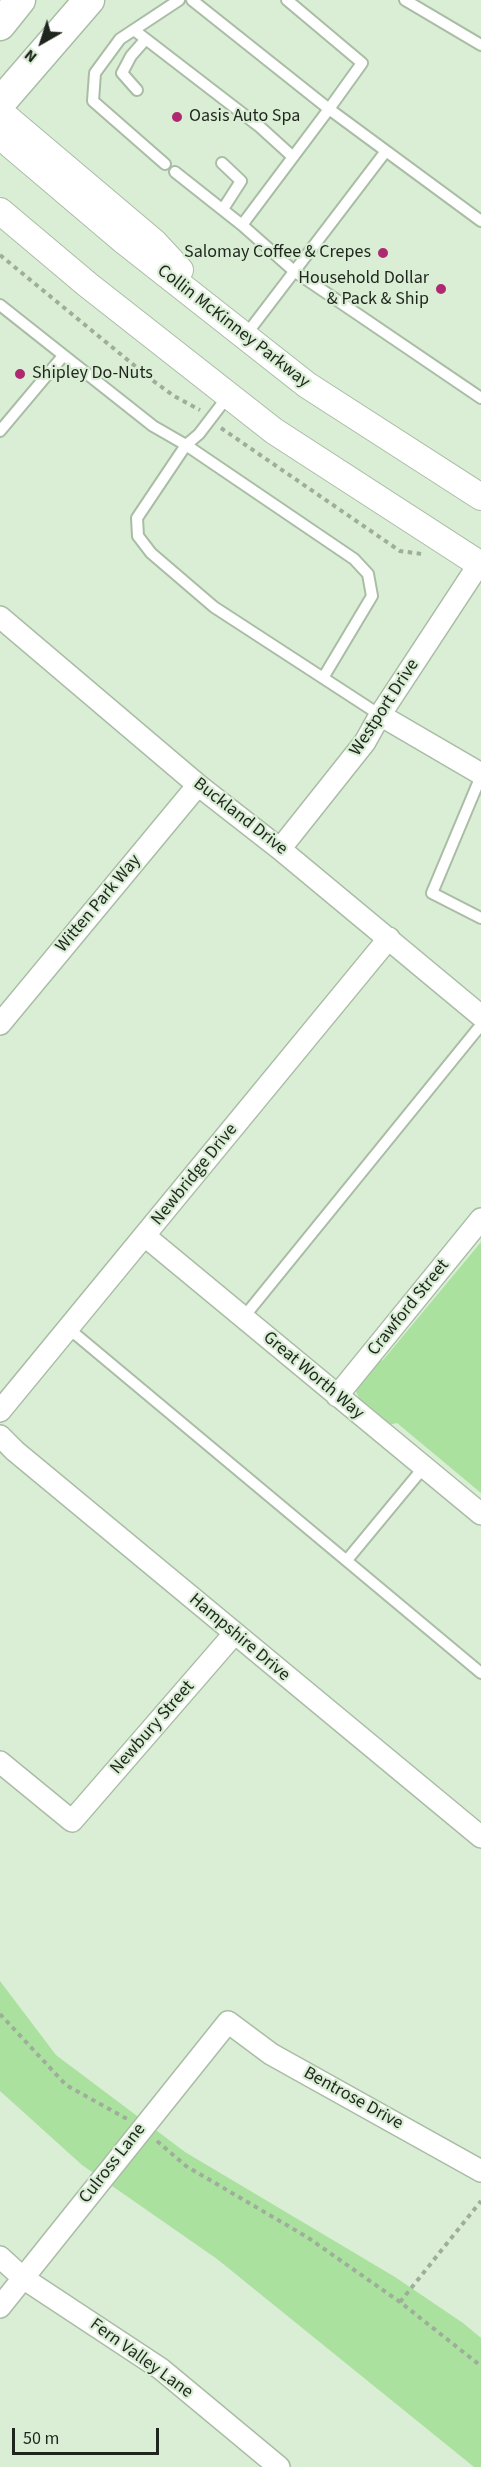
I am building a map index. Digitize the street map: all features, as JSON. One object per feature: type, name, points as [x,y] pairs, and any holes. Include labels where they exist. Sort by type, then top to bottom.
[{"type":"main road","points":[[0,25],[20,0]]},
{"type":"main road","points":[[0,103],[89,0]]},
{"type":"street","points":[[0,112],[155,243],[237,330]]},
{"type":"street","name":"Collin McKinney Parkway","points":[[0,136],[124,241],[307,385],[481,497]]},
{"type":"street","points":[[0,211],[88,285],[274,431],[480,563]]},
{"type":"street","name":"Westport Drive","points":[[280,849],[365,742],[380,715],[480,563]]},
{"type":"street","name":"Buckland Drive","points":[[0,617],[198,785],[280,849],[481,1016]]},
{"type":"street","points":[[380,715],[481,775]]},
{"type":"street","name":"Witten Park Way","points":[[0,1024],[198,785]]},
{"type":"street","name":"Newbridge Drive","points":[[0,1411],[389,939]]},
{"type":"street","name":"Crawford Street","points":[[337,1396],[481,1219]]},
{"type":"street","name":"Great Worth Way","points":[[145,1236],[481,1514]]},
{"type":"street","name":"Hampshire Drive","points":[[0,1436],[234,1634],[481,1837]]},
{"type":"street","name":"Newbury Street","points":[[0,1762],[72,1821],[234,1634]]},
{"type":"street","name":"Culross Lane","points":[[0,2307],[228,2022]]},
{"type":"street","name":"Bentrose Drive","points":[[228,2022],[271,2054],[481,2171]]},
{"type":"street","name":"Fern Valley Lane","points":[[0,2258],[23,2278],[161,2369],[279,2467]]},
{"type":"lane","points":[[165,164],[93,100],[95,73],[120,39],[179,0]]},
{"type":"lane","points":[[192,0],[329,109],[481,221]]},
{"type":"lane","points":[[242,225],[362,63],[287,0]]},
{"type":"lane","points":[[405,0],[481,45]]},
{"type":"lane","points":[[134,30],[260,127],[293,157]]},
{"type":"lane","points":[[137,90],[122,73],[131,56],[145,39]]},
{"type":"lane","points":[[237,330],[294,271],[386,151]]},
{"type":"lane","points":[[222,163],[241,181],[223,209]]},
{"type":"lane","points":[[175,172],[223,209],[294,271],[481,398]]},
{"type":"lane","points":[[0,305],[153,426],[186,445],[354,559],[368,574],[372,596],[323,678]]},
{"type":"lane","points":[[0,431],[63,356]]},
{"type":"lane","points":[[228,396],[199,434],[186,445],[137,518],[138,536],[151,553],[214,607],[380,715]]},
{"type":"lane","points":[[481,775],[432,893],[481,918]]},
{"type":"lane","points":[[243,1318],[481,1025]]},
{"type":"lane","points":[[68,1328],[481,1672]]},
{"type":"lane","points":[[347,1560],[424,1467]]},
{"type":"path","points":[[0,255],[174,396],[197,407],[210,420],[400,551],[427,554]]},
{"type":"path","points":[[0,2014],[66,2085],[142,2127],[186,2166],[307,2237],[400,2302],[481,2366]]},
{"type":"path","points":[[400,2302],[481,2201]]},
{"type":"green space","points":[[481,1242],[481,1493],[397,1423],[388,1425],[372,1412],[362,1402],[355,1385],[370,1365],[383,1360]]},
{"type":"green space","points":[[0,1981],[56,2055],[185,2152],[395,2277],[463,2323],[481,2338],[481,2467],[474,2467],[217,2259],[82,2165],[0,2091]]},
{"type":"place","name":"Oasis Auto Spa","points":[[177,117]]},
{"type":"place","name":"Salomay Coffee & Crepes","points":[[383,253]]},
{"type":"place","name":"Household Dollar & Pack & Ship","points":[[441,289]]},
{"type":"place","name":"Shipley Do-Nuts","points":[[20,374]]}]
